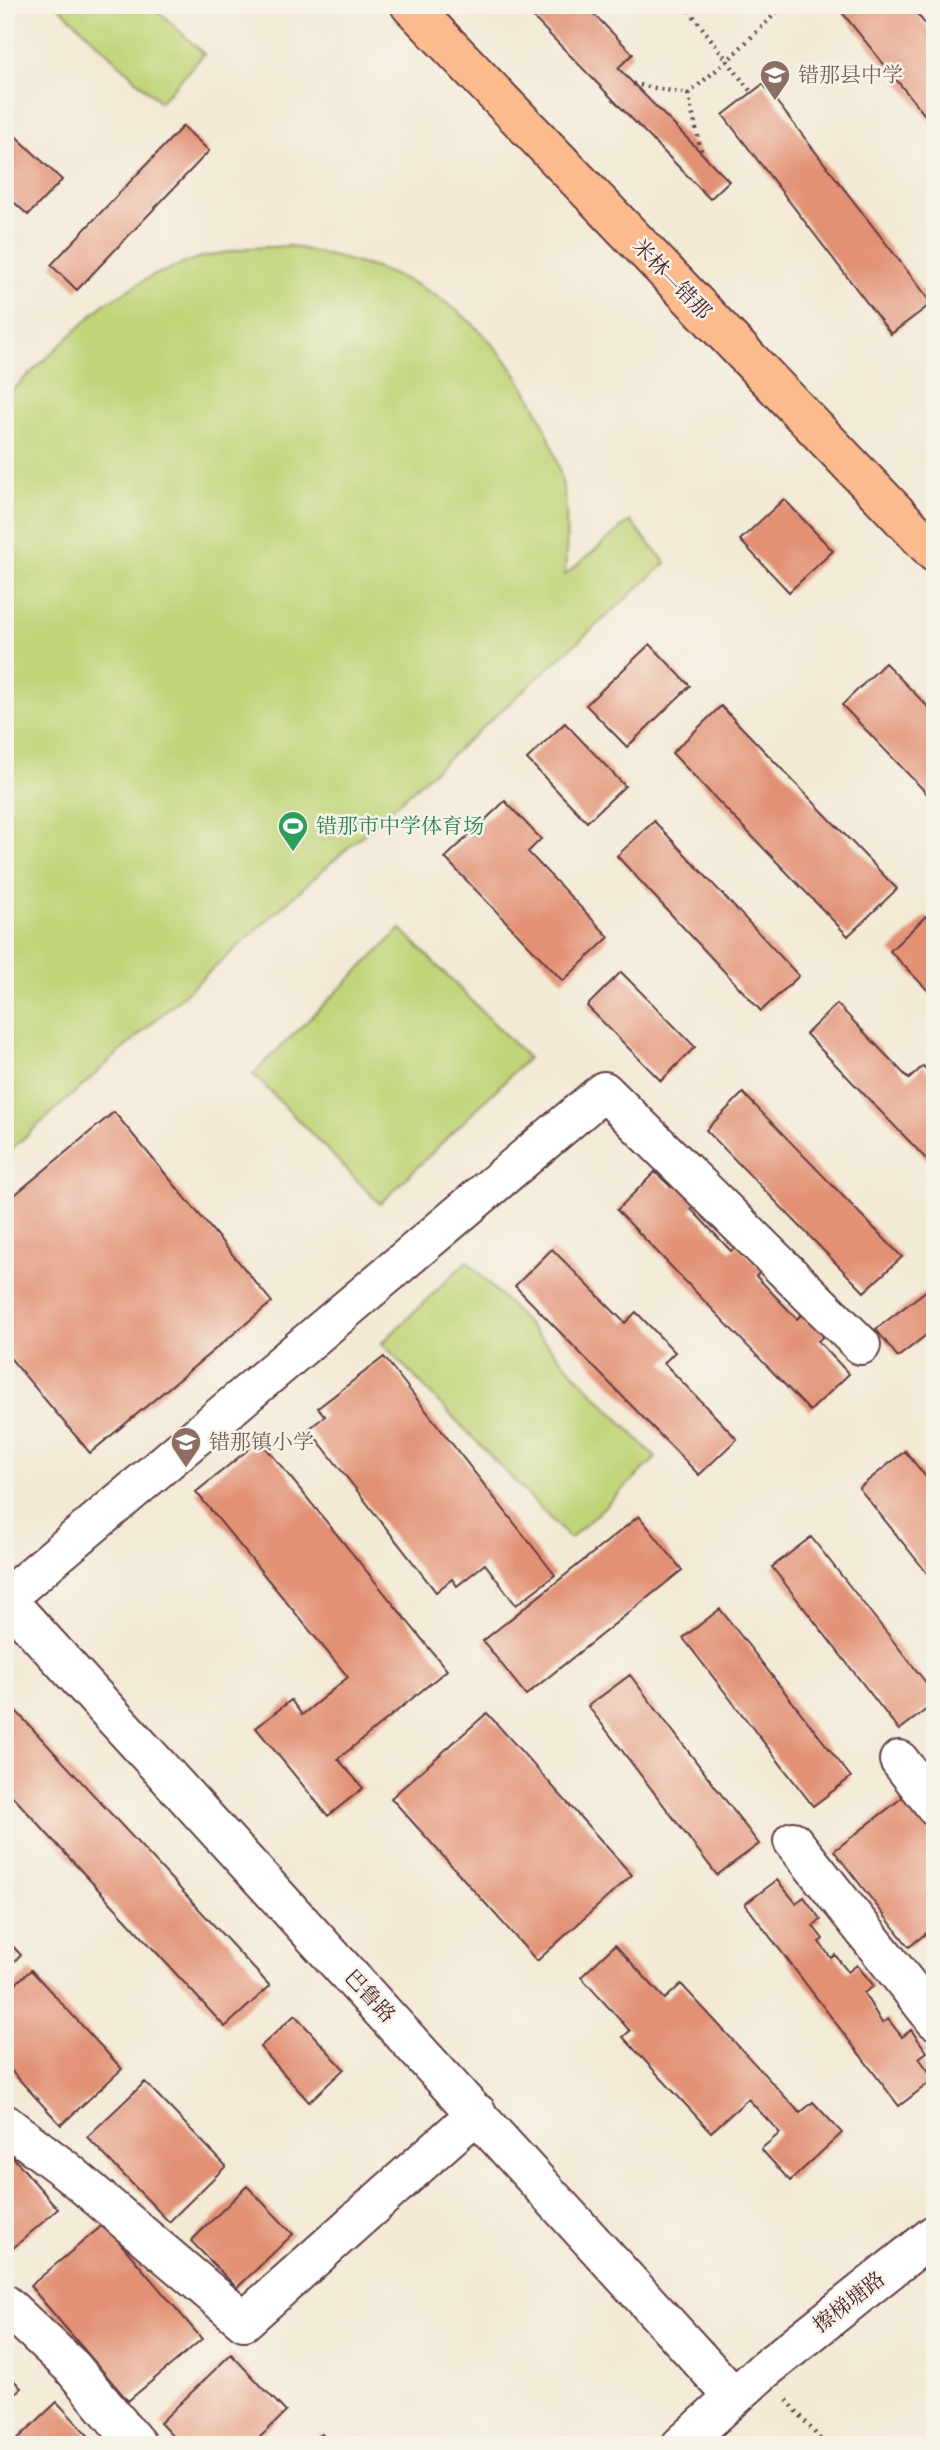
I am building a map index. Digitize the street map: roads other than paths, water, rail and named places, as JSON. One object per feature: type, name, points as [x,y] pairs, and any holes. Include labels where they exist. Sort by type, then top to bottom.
[{"type":"highway","name":"米林—错那","points":[[410,5],[935,553]]},
{"type":"street","points":[[5,1598],[604,1091],[861,1345]]},
{"type":"street","name":"巴鲁路","points":[[5,1598],[733,2396]]},
{"type":"street","points":[[899,1760],[935,1807]]},
{"type":"street","points":[[793,1841],[935,2020]]},
{"type":"street","points":[[5,2124],[67,2171],[244,2321],[477,2113]]},
{"type":"street","name":"擦梯塘路","points":[[681,2445],[763,2371],[935,2234]]},
{"type":"street","points":[[5,2305],[72,2367],[137,2445]]},
{"type":"place","name":"错那县中学","points":[[775,102]]},
{"type":"place","name":"错那市中学体育场","points":[[293,853]]},
{"type":"place","name":"错那镇小学","points":[[186,1469]]}]
